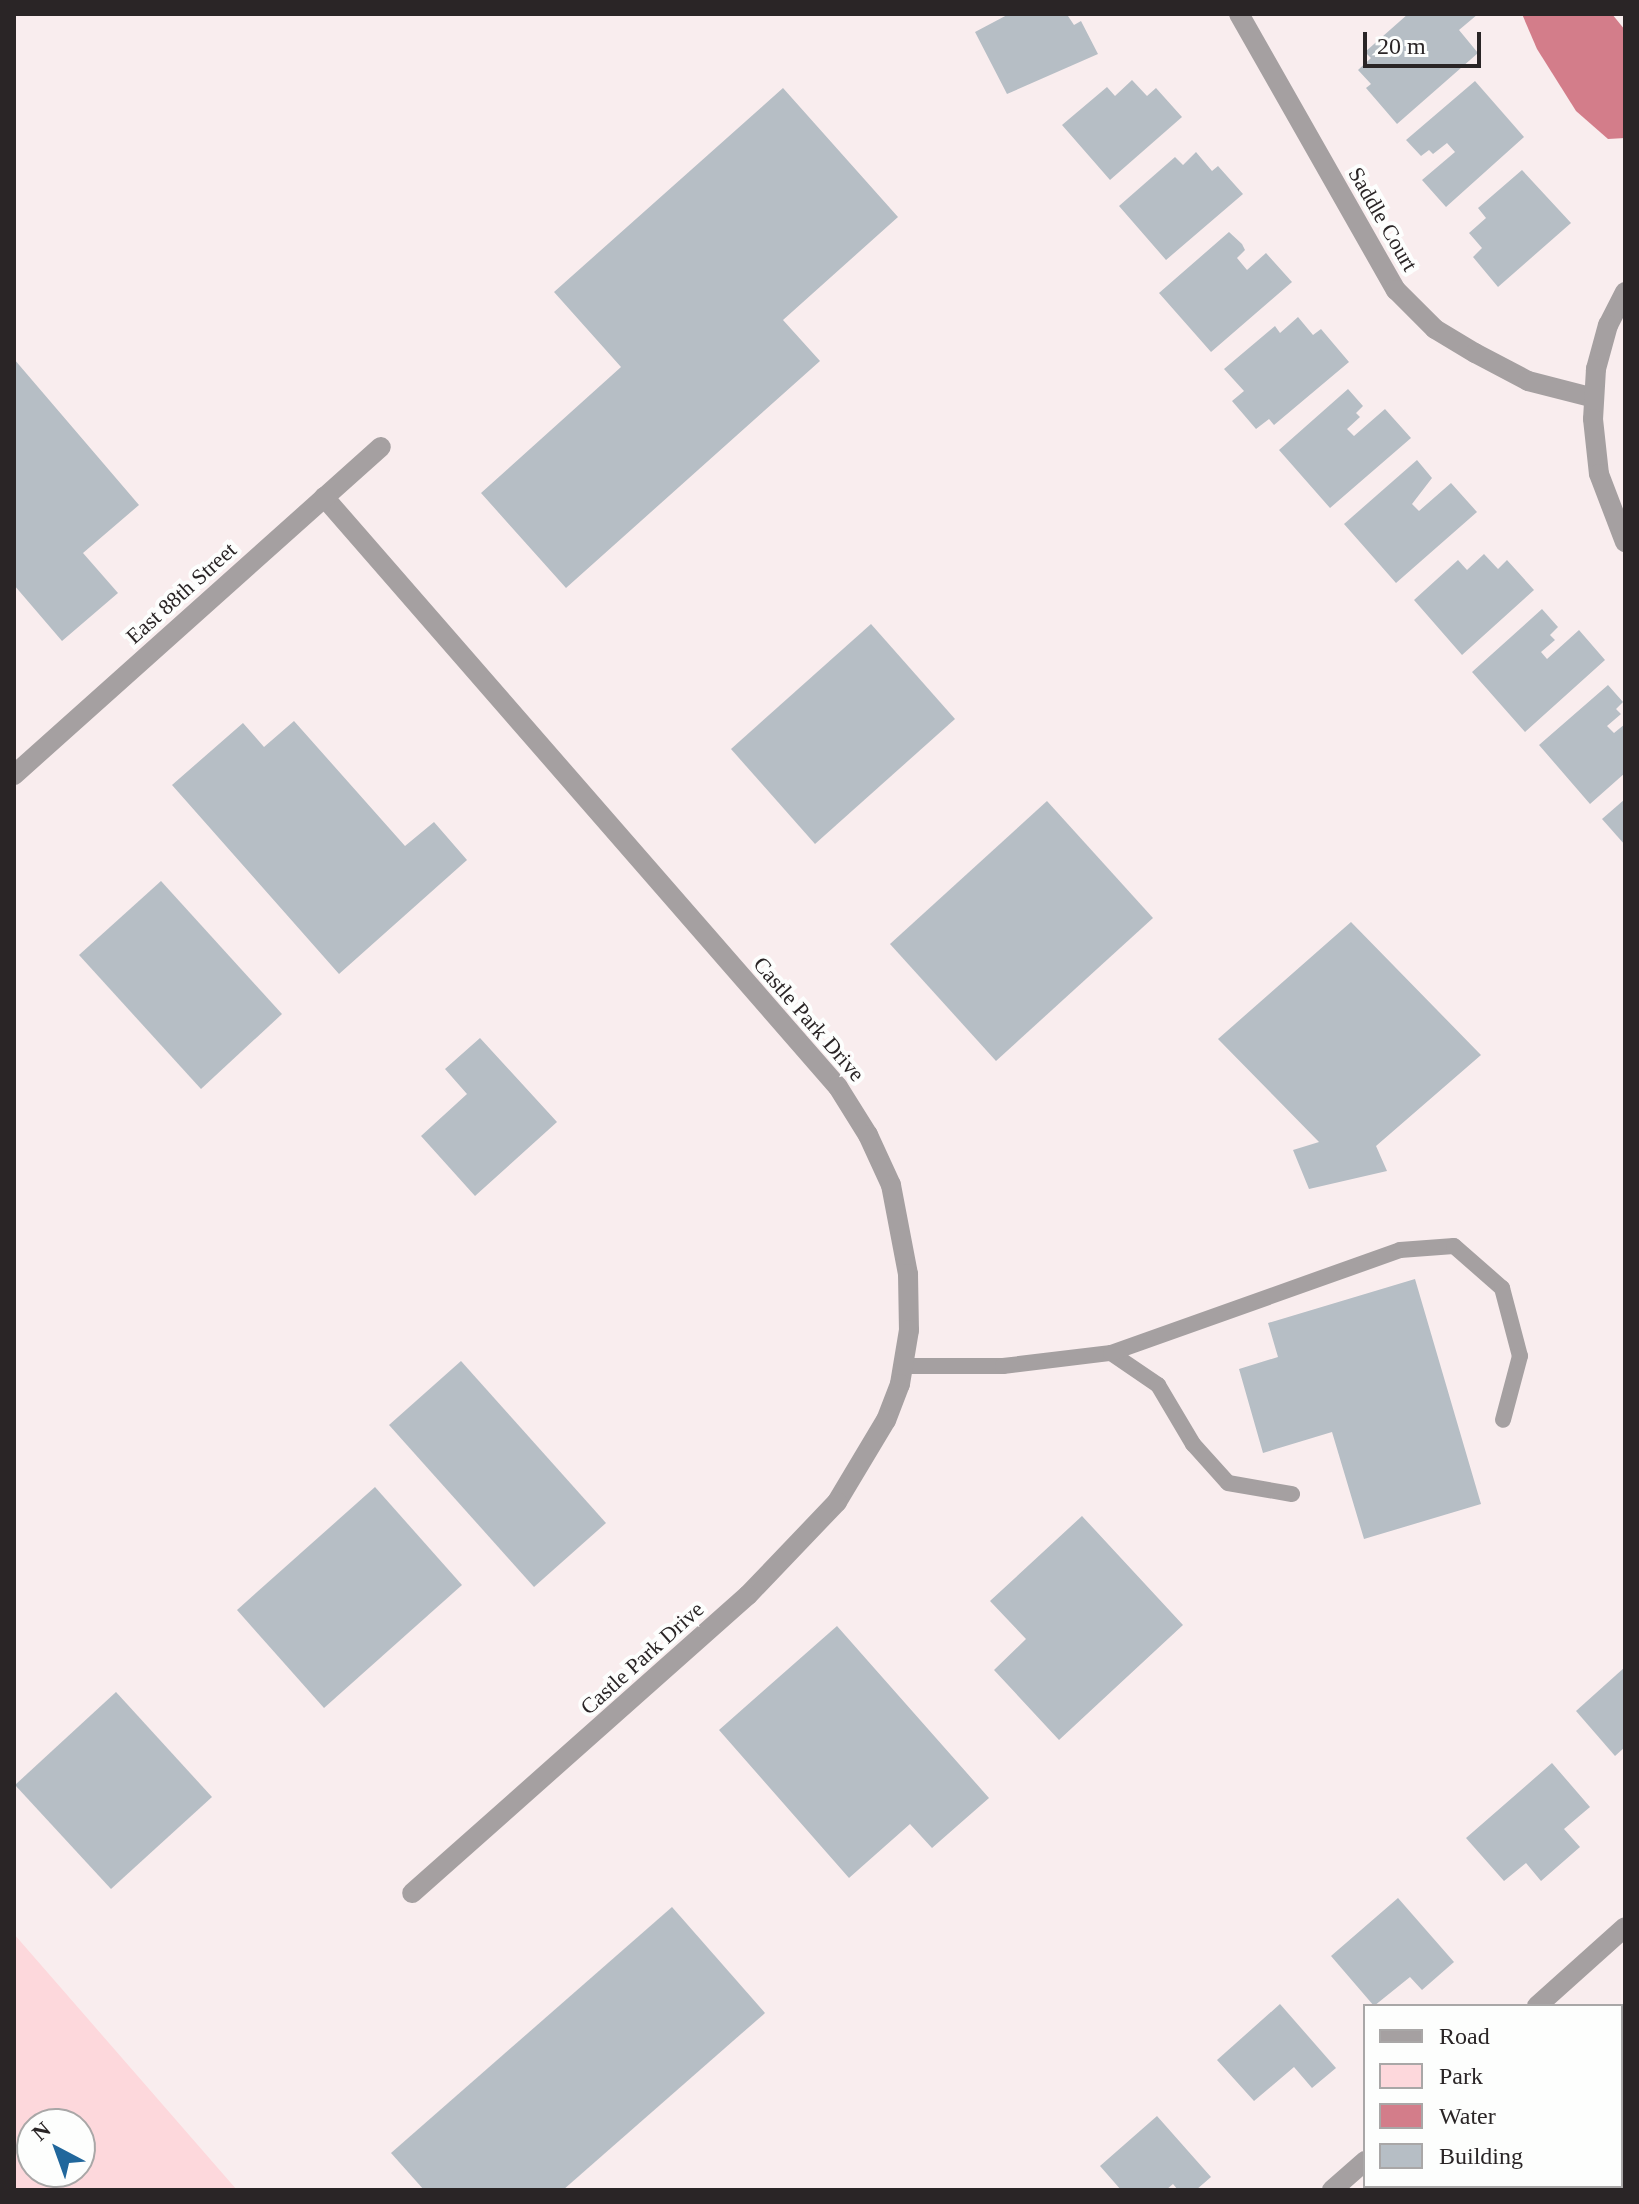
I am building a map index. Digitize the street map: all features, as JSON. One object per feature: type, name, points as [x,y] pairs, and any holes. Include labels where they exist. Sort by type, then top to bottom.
[{"type":"street","name":"Saddle Court","points":[[1239,14],[1396,290],[1435,329],[1475,353],[1528,381],[1594,398]]},
{"type":"street","points":[[1625,292],[1608,325],[1594,398],[1595,455],[1625,542]]},
{"type":"street","name":"East 88th Street","points":[[14,775],[381,447]]},
{"type":"street","name":"Castle Park Drive","points":[[324,497],[850,1104],[884,1168],[904,1239],[909,1330],[904,1366],[886,1420],[864,1460],[803,1542],[412,1893]]},
{"type":"street","points":[[1539,2004],[1625,1927]]},
{"type":"street","points":[[1332,2190],[1363,2163]]},
{"type":"lane","points":[[904,1366],[1003,1366],[1111,1353],[1400,1250],[1454,1246],[1502,1288],[1520,1356],[1503,1420]]},
{"type":"lane","points":[[1111,1353],[1158,1385],[1193,1444],[1228,1483],[1292,1494]]},
{"type":"green space","points":[[14,1934],[237,2190],[14,2190]]},
{"type":"water","points":[[1522,14],[1612,14],[1625,30],[1625,138],[1608,139],[1576,111],[1537,49]]},
{"type":"building","points":[[1009,14],[1072,14],[1068,16],[1074,25],[1081,21],[1098,54],[1007,94],[975,32]]},
{"type":"building","points":[[1408,14],[1478,14],[1459,30],[1478,53],[1397,124],[1366,88],[1371,84],[1358,70],[1371,58],[1365,52]]},
{"type":"building","points":[[1132,80],[1147,96],[1156,88],[1182,117],[1110,180],[1062,125],[1107,87],[1115,96]]},
{"type":"building","points":[[1475,81],[1524,137],[1446,207],[1422,180],[1455,152],[1447,143],[1433,154],[1429,150],[1421,156],[1406,140]]},
{"type":"building","points":[[783,88],[898,217],[783,320],[820,361],[566,588],[481,493],[621,367],[554,292]]},
{"type":"building","points":[[1196,152],[1212,171],[1218,166],[1243,194],[1166,260],[1119,206],[1175,157],[1183,165]]},
{"type":"building","points":[[1522,170],[1571,223],[1498,287],[1473,257],[1482,248],[1469,233],[1486,218],[1478,208]]},
{"type":"building","points":[[1229,232],[1245,250],[1237,258],[1247,270],[1266,253],[1292,282],[1211,352],[1159,293]]},
{"type":"building","points":[[1298,317],[1313,335],[1321,329],[1349,362],[1274,425],[1269,419],[1256,429],[1232,401],[1244,391],[1224,369],[1275,326],[1280,333]]},
{"type":"building","points":[[14,359],[139,505],[83,553],[118,593],[62,641],[14,585]]},
{"type":"building","points":[[1348,389],[1363,406],[1356,413],[1360,417],[1347,429],[1354,436],[1385,409],[1411,438],[1330,508],[1279,450]]},
{"type":"building","points":[[1417,460],[1432,478],[1412,504],[1419,511],[1451,483],[1477,512],[1396,583],[1344,524]]},
{"type":"building","points":[[1484,554],[1498,569],[1507,560],[1534,590],[1462,655],[1414,600],[1458,560],[1467,570]]},
{"type":"building","points":[[1542,609],[1558,627],[1550,635],[1555,640],[1541,652],[1547,659],[1579,630],[1605,660],[1525,732],[1472,672]]},
{"type":"building","points":[[871,624],[955,719],[815,844],[731,749]]},
{"type":"building","points":[[1608,685],[1623,702],[1616,709],[1621,714],[1607,726],[1614,733],[1625,724],[1625,773],[1590,804],[1539,745]]},
{"type":"building","points":[[294,721],[405,846],[434,822],[467,860],[339,974],[172,785],[243,723],[264,747]]},
{"type":"building","points":[[1625,799],[1625,845],[1602,819]]},
{"type":"building","points":[[1047,801],[1153,918],[996,1061],[890,944]]},
{"type":"building","points":[[161,881],[282,1014],[201,1089],[79,955]]},
{"type":"building","points":[[1351,922],[1481,1055],[1376,1146],[1387,1171],[1309,1189],[1293,1150],[1319,1142],[1218,1039]]},
{"type":"building","points":[[480,1038],[557,1122],[475,1196],[421,1136],[467,1094],[445,1069]]},
{"type":"building","points":[[1415,1279],[1481,1504],[1364,1539],[1332,1432],[1263,1453],[1239,1369],[1278,1357],[1268,1323]]},
{"type":"building","points":[[461,1361],[606,1523],[534,1587],[389,1425]]},
{"type":"building","points":[[375,1487],[462,1585],[324,1708],[237,1610]]},
{"type":"building","points":[[1082,1516],[1183,1625],[1059,1740],[994,1670],[1026,1639],[990,1601]]},
{"type":"building","points":[[837,1626],[989,1798],[932,1848],[910,1824],[849,1878],[719,1730]]},
{"type":"building","points":[[1625,1667],[1625,1747],[1615,1756],[1576,1711]]},
{"type":"building","points":[[116,1692],[212,1797],[111,1889],[15,1785]]},
{"type":"building","points":[[1552,1763],[1590,1807],[1564,1829],[1580,1847],[1541,1881],[1526,1863],[1504,1881],[1466,1838]]},
{"type":"building","points":[[1398,1898],[1454,1962],[1422,1990],[1410,1977],[1376,2004],[1372,2004],[1331,1956]]},
{"type":"building","points":[[672,1907],[765,2013],[563,2190],[424,2190],[391,2153]]},
{"type":"building","points":[[1280,2004],[1336,2068],[1312,2088],[1294,2067],[1254,2101],[1217,2060]]},
{"type":"building","points":[[1625,2076],[1623,2162],[1623,2078]]},
{"type":"building","points":[[1157,2116],[1211,2177],[1196,2190],[1178,2190],[1173,2184],[1166,2190],[1121,2190],[1100,2166]]}]
